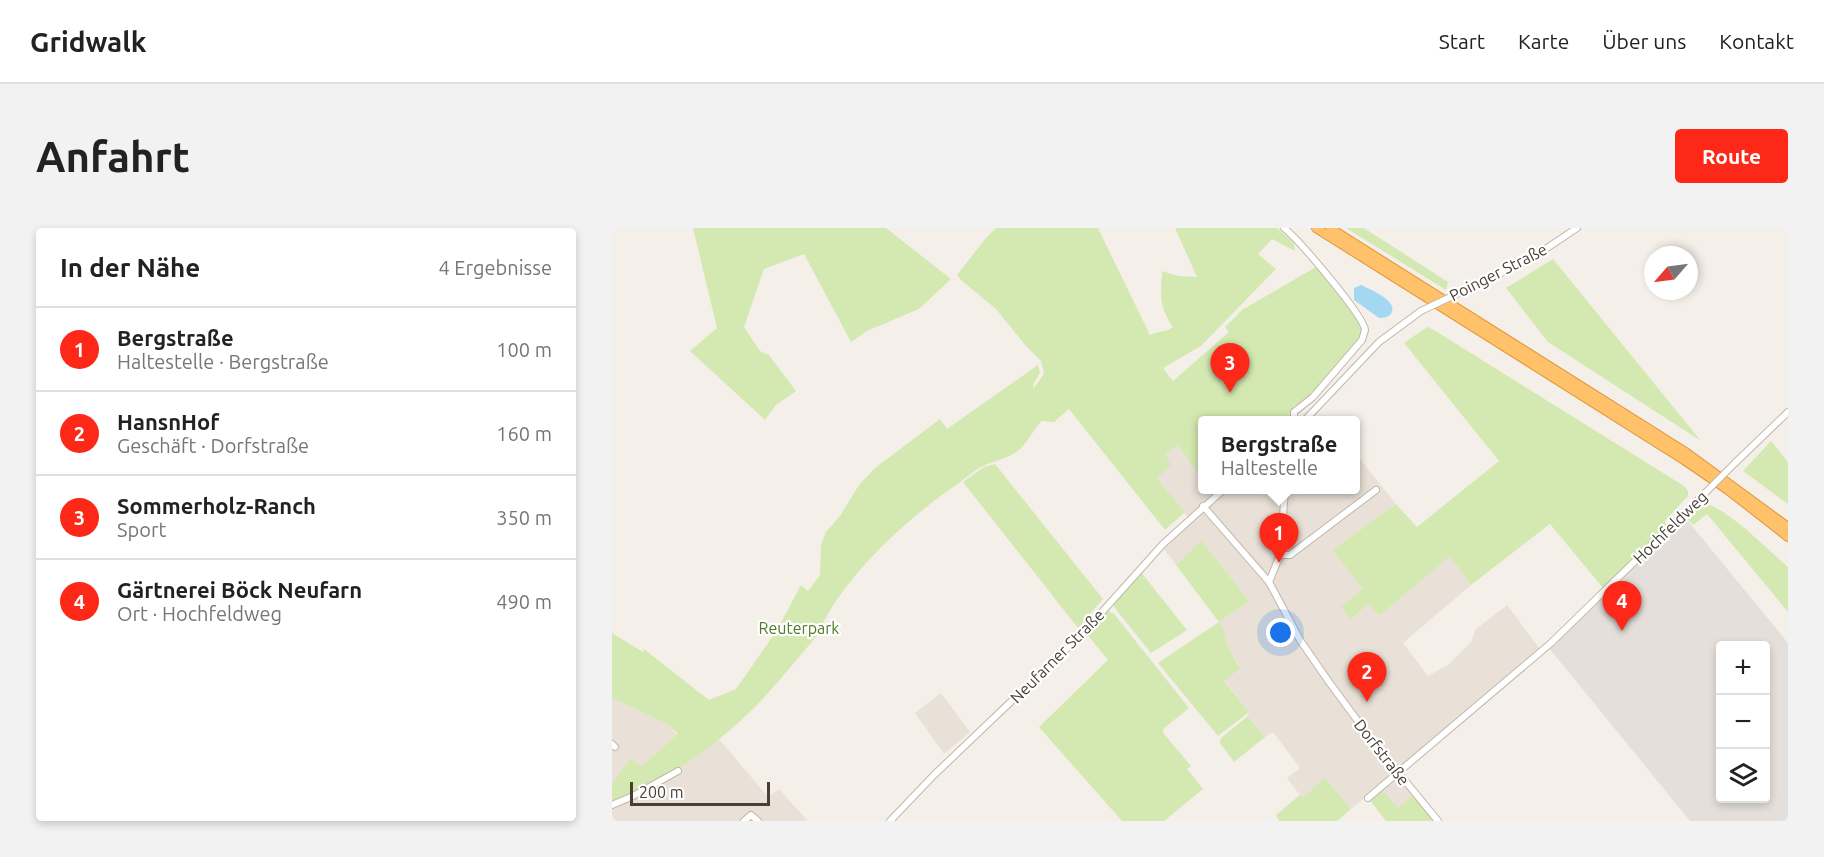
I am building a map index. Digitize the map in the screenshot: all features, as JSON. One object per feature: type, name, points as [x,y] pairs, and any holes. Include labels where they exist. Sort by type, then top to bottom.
[{"type":"highway","points":[[1316,228],[1684,460],[1728,490],[1788,537]]},
{"type":"highway","points":[[1330,228],[1687,453],[1788,527]]},
{"type":"street","points":[[1284,228],[1305,248],[1359,317],[1365,330],[1362,340],[1313,397],[1294,412],[1294,416]]},
{"type":"street","name":"Poinger Straße","points":[[1309,416],[1362,358],[1419,312],[1529,260],[1577,228]]},
{"type":"street","name":"Hochfeldweg","points":[[1368,798],[1551,643],[1788,412]]},
{"type":"street","points":[[1280,555],[1290,555],[1376,490]]},
{"type":"street","name":"Neufarner Straße","points":[[890,821],[934,775],[1085,631],[1157,550],[1217,494]]},
{"type":"street","points":[[1269,582],[1280,555],[1285,494]]},
{"type":"street","name":"Dorfstraße","points":[[1203,506],[1269,582],[1300,640],[1316,664],[1438,821]]},
{"type":"street","points":[[612,804],[633,796],[678,771]]},
{"type":"street","points":[[744,821],[751,815],[758,821]]},
{"type":"shaded area","points":[[1178,444],[1198,473],[1198,494],[1213,494],[1216,498],[1222,494],[1360,494],[1360,459],[1396,504],[1332,550],[1363,589],[1350,619],[1369,604],[1379,616],[1450,555],[1471,585],[1403,643],[1428,676],[1448,665],[1471,642],[1476,629],[1507,605],[1540,649],[1395,772],[1414,794],[1398,809],[1366,797],[1351,809],[1325,778],[1302,798],[1287,778],[1300,768],[1273,732],[1265,737],[1224,680],[1240,667],[1226,643],[1224,630],[1219,622],[1249,601],[1201,540],[1176,565],[1163,548],[1190,520],[1157,477],[1171,465],[1164,454]]},
{"type":"shaded area","points":[[1688,521],[1788,643],[1788,821],[1690,821],[1549,648],[1617,582]]},
{"type":"shaded area","points":[[941,693],[970,732],[944,754],[915,713]]},
{"type":"shaded area","points":[[612,698],[667,724],[696,756],[719,739],[768,797],[779,789],[808,821],[612,821]]},
{"type":"green space","points":[[693,228],[886,228],[951,279],[919,309],[867,331],[851,342],[804,254],[764,269],[744,327],[760,351],[769,355],[796,391],[776,405],[765,420],[690,351],[717,328]]},
{"type":"green space","name":"Reuterpark","points":[[996,228],[1098,228],[1150,335],[1167,331],[1173,327],[1163,306],[1162,271],[1178,276],[1197,277],[1175,228],[1277,228],[1294,243],[1295,251],[1272,239],[1258,254],[1276,269],[1201,346],[1163,368],[1173,381],[1229,332],[1225,327],[1242,310],[1316,267],[1360,320],[1362,331],[1360,338],[1311,394],[1293,407],[1290,416],[1198,416],[1198,473],[1178,445],[1165,454],[1171,465],[1157,478],[1185,512],[1165,530],[1069,409],[1054,422],[1042,421],[1016,452],[976,470],[900,529],[848,584],[823,623],[825,626],[774,687],[740,721],[689,762],[652,784],[612,803],[612,784],[631,758],[641,767],[678,734],[667,724],[612,698],[612,633],[643,652],[644,649],[709,700],[736,689],[777,630],[801,585],[808,591],[820,575],[821,545],[826,532],[840,516],[859,485],[875,468],[940,419],[947,429],[1038,365],[1040,373],[1033,389],[1044,374],[1041,361],[995,308],[957,275]]},
{"type":"green space","points":[[1346,228],[1364,228],[1448,282],[1446,290]]},
{"type":"green space","points":[[1553,259],[1701,441],[1548,342],[1506,288]]},
{"type":"green space","points":[[1427,327],[1684,486],[1688,491],[1688,496],[1665,521],[1667,527],[1603,588],[1550,524],[1471,585],[1450,556],[1379,616],[1369,604],[1350,619],[1341,607],[1363,589],[1332,550],[1396,504],[1417,527],[1499,461],[1404,343]]},
{"type":"green space","points":[[1771,441],[1788,462],[1788,504],[1743,471]]},
{"type":"green space","points":[[995,464],[1103,599],[1078,628],[963,482],[984,467]]},
{"type":"green space","points":[[1701,502],[1735,520],[1788,567],[1788,612],[1707,514],[1693,525],[1688,519],[1684,523],[1681,519]]},
{"type":"green space","points":[[1201,540],[1249,601],[1219,622],[1176,565]]},
{"type":"green space","points":[[1140,571],[1187,630],[1151,653],[1114,607],[1114,601]]},
{"type":"green space","points":[[1106,610],[1114,614],[1189,708],[1163,729],[1164,734],[1191,766],[1187,769],[1203,789],[1164,821],[1122,821],[1039,727],[1108,660],[1086,633]]},
{"type":"green space","points":[[1219,622],[1224,630],[1226,643],[1240,668],[1224,681],[1249,712],[1218,736],[1158,663]]},
{"type":"green space","points":[[1248,716],[1265,737],[1234,762],[1220,743],[1221,738]]},
{"type":"green space","points":[[1325,778],[1351,809],[1337,821],[1279,821],[1276,815],[1300,795],[1302,798]]},
{"type":"green space","points":[[1381,789],[1398,808],[1414,794],[1435,821],[1386,821],[1369,799]]},
{"type":"water","points":[[1361,285],[1390,303],[1392,312],[1390,315],[1379,318],[1354,300],[1354,288]]},
{"type":"place","name":"Sommerholz-Ranch","points":[[1230,393]]},
{"type":"place","name":"Bergstraße","points":[[1279,563]]},
{"type":"place","name":"Gärtnerei Böck Neufarn","points":[[1622,631]]},
{"type":"place","name":"HansnHof","points":[[1367,702]]}]
